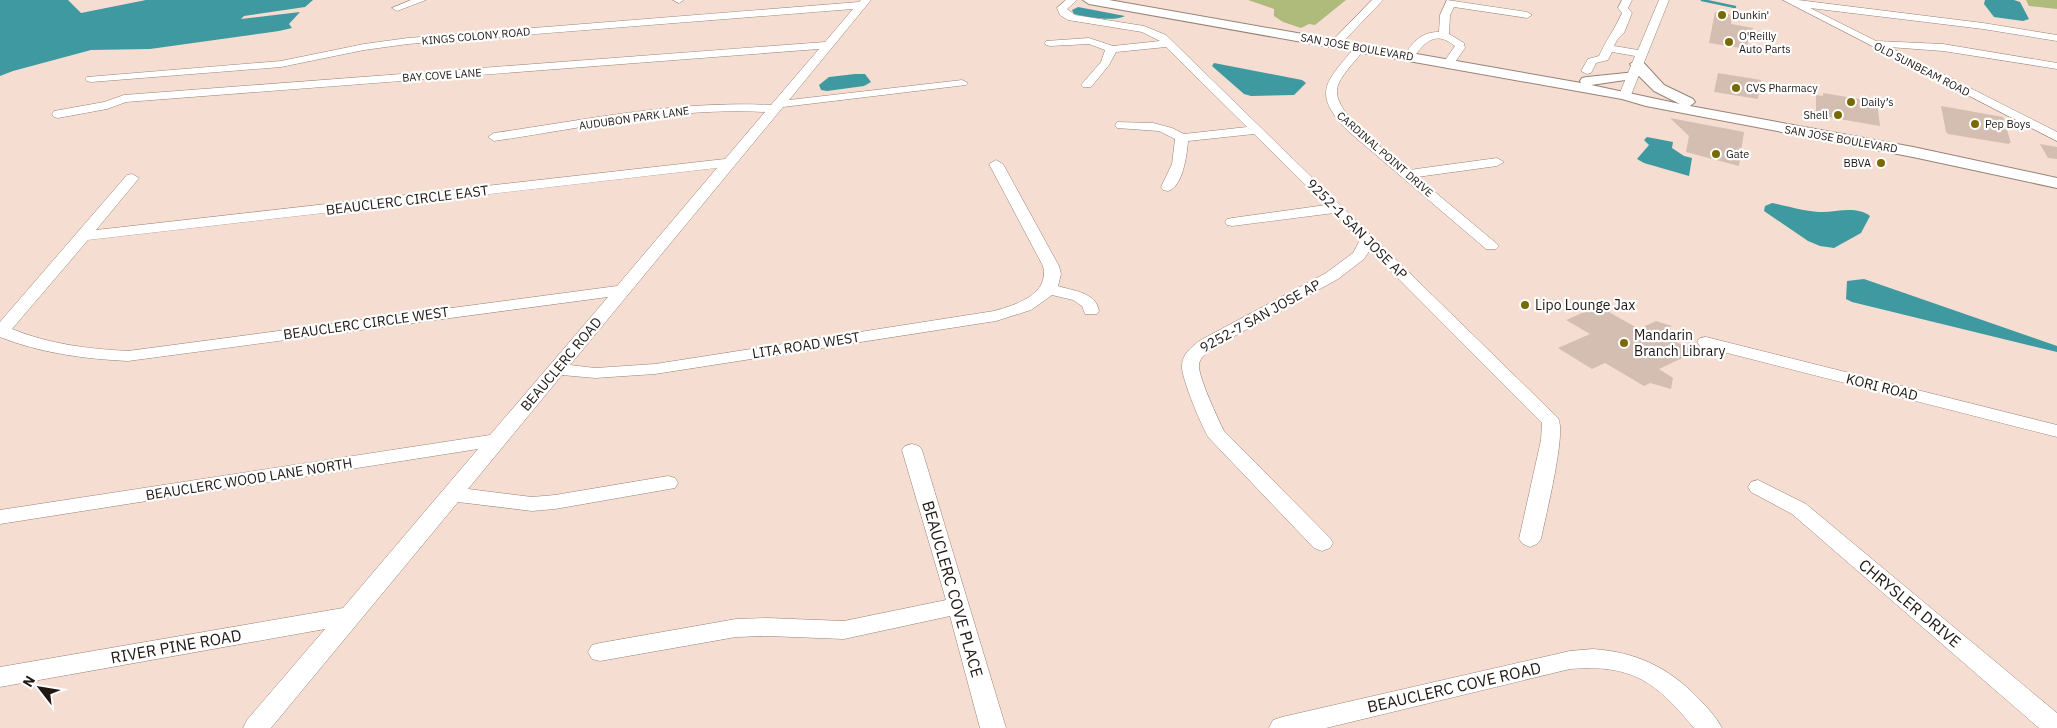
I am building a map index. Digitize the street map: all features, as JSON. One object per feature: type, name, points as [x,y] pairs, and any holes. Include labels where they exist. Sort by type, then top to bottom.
[{"type":"main road","name":"SAN JOSE BOULEVARD","points":[[1089,0],[1625,95],[1646,102],[1913,152],[2057,183]]},
{"type":"main road","points":[[1556,83],[1595,81],[1637,64],[1650,82],[1658,89],[1693,104]]},
{"type":"main road","name":"SAN JOSE BOULEVARD","points":[[1625,95],[1646,95],[1932,145],[2057,172]]},
{"type":"street","points":[[397,8],[421,0]]},
{"type":"street","name":"9252-1 SAN JOSE AP","points":[[1072,0],[1062,8],[1064,13],[1072,18],[1150,31],[1157,34],[1337,208],[1551,422],[1551,440],[1530,539]]},
{"type":"street","points":[[1336,44],[1378,0]]},
{"type":"street","points":[[1587,71],[1592,61],[1604,58],[1612,38],[1619,33],[1627,13],[1623,8],[1626,0]]},
{"type":"street","points":[[1625,95],[1664,0]]},
{"type":"street","points":[[1444,35],[1443,23],[1451,1],[1527,15]]},
{"type":"street","points":[[1790,1],[1971,26],[2015,30],[2057,38]]},
{"type":"street","name":"OLD SUNBEAM ROAD","points":[[1790,1],[1871,44],[2057,137]]},
{"type":"street","name":"BEAUCLERC ROAD","points":[[256,728],[864,3]]},
{"type":"street","name":"KINGS COLONY ROAD","points":[[91,79],[281,64],[408,41],[864,3]]},
{"type":"street","points":[[1971,26],[1975,38],[1970,42],[1971,51]]},
{"type":"street","points":[[1409,56],[1420,41],[1425,38],[1444,35],[1460,45],[1460,48],[1448,63]]},
{"type":"street","points":[[1050,44],[1092,40],[1105,44],[1111,49],[1168,44]]},
{"type":"street","points":[[1871,44],[1902,42],[1971,51],[2057,66]]},
{"type":"street","name":"BAY COVE LANE","points":[[58,114],[107,105],[124,99],[828,45]]},
{"type":"street","name":"CARDINAL POINT DRIVE","points":[[1360,48],[1331,86],[1331,102],[1340,118],[1491,246]]},
{"type":"street","points":[[1608,48],[1637,64]]},
{"type":"street","points":[[1087,85],[1104,65],[1111,53],[1111,49]]},
{"type":"street","name":"AUDUBON PARK LANE","points":[[494,137],[672,112],[737,107],[776,107],[891,89]]},
{"type":"street","points":[[1121,125],[1162,128],[1172,131],[1182,138],[1256,130]]},
{"type":"street","points":[[1168,187],[1179,164],[1182,138]]},
{"type":"street","points":[[1406,174],[1498,162]]},
{"type":"street","name":"BEAUCLERC CIRCLE EAST","points":[[84,236],[729,163]]},
{"type":"street","points":[[996,164],[1051,266],[1053,274],[1049,290],[1078,297],[1090,304],[1091,311]]},
{"type":"street","points":[[84,236],[132,178]]},
{"type":"street","points":[[1232,222],[1337,208]]},
{"type":"street","name":"BEAUCLERC CIRCLE WEST","points":[[84,236],[1,331],[19,340],[111,356],[128,356],[622,290]]},
{"type":"street","name":"9252-7 SAN JOSE AP","points":[[1322,543],[1216,434],[1197,390],[1191,362],[1193,355],[1205,345],[1332,276],[1359,256],[1368,239]]},
{"type":"street","name":"LITA ROAD WEST","points":[[556,370],[596,373],[655,369],[996,316],[1025,307],[1049,290]]},
{"type":"street","name":"KORI ROAD","points":[[1706,342],[2057,432]]},
{"type":"street","name":"BEAUCLERC WOOD LANE NORTH","points":[[0,517],[498,440]]},
{"type":"street","name":"BEAUCLERC COVE PLACE","points":[[912,450],[993,728]]},
{"type":"street","points":[[452,494],[532,504],[555,502],[668,483]]},
{"type":"street","name":"CHRYSLER DRIVE","points":[[1758,487],[1799,509],[2057,728]]},
{"type":"street","points":[[600,652],[736,628],[767,627],[844,630],[959,606]]},
{"type":"street","name":"RIVER PINE ROAD","points":[[0,677],[352,615]]},
{"type":"street","name":"BEAUCLERC COVE ROAD","points":[[1282,728],[1570,660],[1603,657],[1627,662],[1649,671],[1678,691],[1709,728]]},
{"type":"green space","points":[[1248,0],[1346,0],[1315,25],[1309,24],[1301,28],[1283,22],[1274,16],[1274,9]]},
{"type":"green space","points":[[2026,0],[2057,0],[2057,9],[2029,6]]},
{"type":"water","points":[[0,0],[68,0],[81,13],[146,0],[313,0],[305,7],[244,16],[241,19],[300,12],[289,24],[292,28],[150,49],[91,50],[0,76]]},
{"type":"water","points":[[1985,0],[2014,0],[2020,2],[2029,19],[2023,21],[1994,17],[1984,4]]},
{"type":"water","points":[[1078,7],[1125,16],[1107,19],[1074,14],[1072,10]]},
{"type":"water","points":[[1214,63],[1302,80],[1306,83],[1294,95],[1251,96],[1244,94],[1212,66]]},
{"type":"water","points":[[865,74],[871,82],[864,86],[827,91],[821,90],[819,85],[829,77]]},
{"type":"water","points":[[1647,137],[1673,142],[1672,148],[1684,156],[1692,158],[1689,176],[1644,163],[1637,159],[1649,145],[1644,140]]},
{"type":"water","points":[[1772,203],[1819,212],[1851,210],[1870,216],[1861,233],[1834,248],[1820,246],[1808,241],[1764,211],[1765,206]]},
{"type":"water","points":[[1864,279],[2057,346],[2057,352],[1846,299],[1847,281]]},
{"type":"building","points":[[1715,12],[1733,15],[1731,24],[1753,28],[1751,40],[1748,40],[1747,49],[1709,43]]},
{"type":"building","name":"CVS Pharmacy","points":[[1718,73],[1761,80],[1758,99],[1714,92]]},
{"type":"building","points":[[1823,93],[1877,102],[1880,126],[1816,115],[1816,95],[1823,96]]},
{"type":"building","name":"Pep Boys","points":[[1941,106],[2003,117],[2011,143],[1948,134]]},
{"type":"building","points":[[1670,118],[1744,132],[1739,166],[1686,152],[1689,136]]},
{"type":"building","points":[[2040,144],[2057,147],[2057,159],[2048,158]]},
{"type":"building","name":"Mandarin Branch Library","points":[[1598,306],[1639,329],[1656,321],[1672,326],[1658,332],[1695,352],[1659,369],[1673,378],[1671,389],[1650,383],[1644,386],[1605,363],[1592,369],[1558,348],[1590,334],[1566,320]]},
{"type":"waterway","points":[[1702,0],[1735,7]]},
{"type":"place","name":"Dunkin'","points":[[1722,15]]},
{"type":"place","name":"O'Reilly Auto Parts","points":[[1729,42]]},
{"type":"place","name":"CVS Pharmacy","points":[[1736,88]]},
{"type":"place","name":"Daily’s","points":[[1851,102]]},
{"type":"place","name":"Shell","points":[[1838,115]]},
{"type":"place","name":"Pep Boys","points":[[1975,124]]},
{"type":"place","name":"Gate","points":[[1716,154]]},
{"type":"place","name":"BBVA","points":[[1881,163]]},
{"type":"place","name":"Lipo Lounge Jax","points":[[1525,305]]},
{"type":"place","name":"Mandarin Branch Library","points":[[1624,343]]}]
